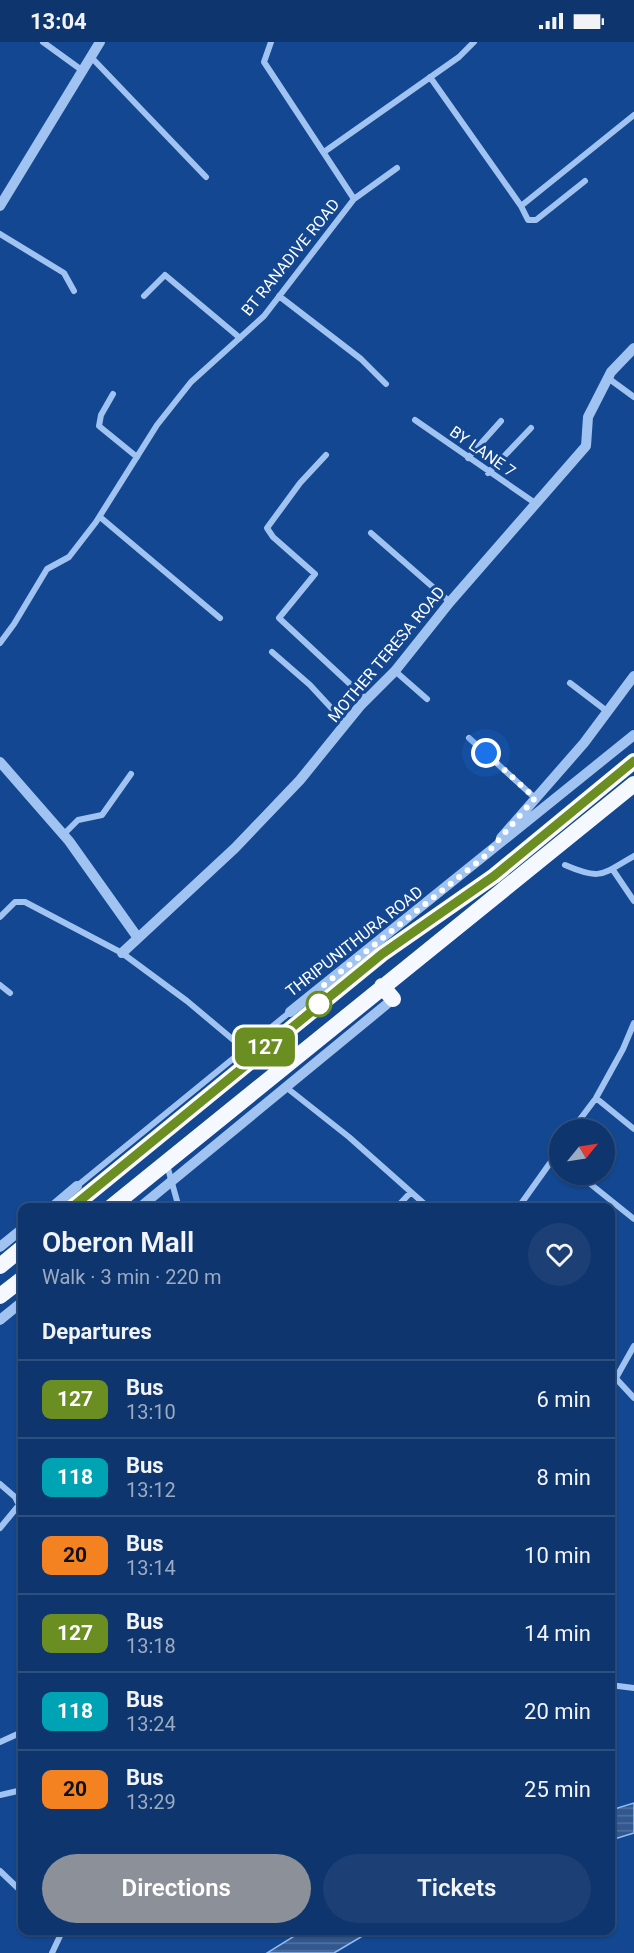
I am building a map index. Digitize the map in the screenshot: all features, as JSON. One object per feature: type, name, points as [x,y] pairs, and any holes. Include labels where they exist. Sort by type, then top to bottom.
[{"type":"highway","points":[[77,1203],[294,1016],[494,876],[634,761]]},
{"type":"highway","points":[[116,1203],[634,784]]},
{"type":"highway","points":[[382,986],[393,999]]},
{"type":"highway","points":[[0,1266],[18,1253]]},
{"type":"highway","points":[[0,1296],[18,1281]]},
{"type":"street","points":[[43,42],[83,70]]},
{"type":"street","points":[[0,206],[100,42]]},
{"type":"street","name":"BT RANADIVE ROAD","points":[[0,643],[47,569],[69,557],[100,517],[157,425],[191,382],[264,316],[354,199],[264,62],[271,42]]},
{"type":"street","points":[[324,152],[459,57],[474,42]]},
{"type":"street","points":[[91,57],[206,177]]},
{"type":"street","points":[[430,77],[521,206],[528,220],[536,220],[585,181]]},
{"type":"street","points":[[521,206],[634,115]]},
{"type":"street","points":[[354,199],[397,168]]},
{"type":"street","points":[[0,234],[64,273],[74,291]]},
{"type":"street","points":[[144,296],[165,275],[240,338]]},
{"type":"street","points":[[279,296],[361,359],[386,384]]},
{"type":"street","name":"MOTHER TERESA ROAD","points":[[122,953],[234,848],[300,780],[366,699],[395,671],[450,602],[586,446],[588,417],[608,378],[634,348]]},
{"type":"street","points":[[608,378],[634,397]]},
{"type":"street","points":[[113,394],[101,415],[99,426],[137,457]]},
{"type":"street","name":"BY LANE 7","points":[[415,420],[488,473],[536,503]]},
{"type":"street","points":[[468,458],[501,422]]},
{"type":"street","points":[[488,473],[531,428]]},
{"type":"street","points":[[326,455],[300,483],[267,528],[273,537],[315,574],[279,618],[366,699]]},
{"type":"street","points":[[100,517],[220,618]]},
{"type":"street","points":[[371,533],[450,602]]},
{"type":"street","points":[[272,652],[310,685],[345,724]]},
{"type":"street","points":[[395,671],[427,699]]},
{"type":"street","points":[[484,857],[584,743],[634,676]]},
{"type":"street","points":[[570,683],[608,712]]},
{"type":"street","points":[[484,857],[634,735]]},
{"type":"street","points":[[470,738],[535,798]]},
{"type":"street","points":[[0,762],[64,834],[138,938]]},
{"type":"street","points":[[64,834],[78,820],[102,815],[130,774]]},
{"type":"street","points":[[565,865],[586,874],[599,874],[613,870],[634,856]]},
{"type":"street","name":"THRIPUNITHURA ROAD","points":[[77,1186],[243,1048],[294,1016],[484,857]]},
{"type":"street","points":[[613,870],[634,901]]},
{"type":"street","points":[[0,917],[15,902],[25,902],[122,953],[188,1001],[243,1048]]},
{"type":"street","points":[[0,985],[10,993]]},
{"type":"street","points":[[145,1203],[393,999]]},
{"type":"street","points":[[580,1119],[596,1098],[623,1049],[634,1023]]},
{"type":"street","points":[[287,1088],[423,1203]]},
{"type":"street","points":[[596,1098],[634,1129]]},
{"type":"street","points":[[166,1162],[178,1203]]},
{"type":"street","points":[[522,1203],[549,1168]]},
{"type":"street","points":[[592,1185],[614,1203]]},
{"type":"street","points":[[57,1203],[77,1186]]},
{"type":"street","points":[[401,1203],[411,1192]]},
{"type":"street","points":[[615,1204],[634,1219]]},
{"type":"street","points":[[0,1247],[18,1232]]},
{"type":"street","points":[[0,1320],[18,1305]]},
{"type":"street","points":[[634,1346],[616,1378],[634,1398]]},
{"type":"street","points":[[0,1484],[18,1502]]},
{"type":"street","points":[[0,1528],[18,1507]]},
{"type":"street","points":[[615,1686],[634,1688]]},
{"type":"street","points":[[0,1742],[18,1734]]},
{"type":"street","points":[[0,1795],[18,1791]]},
{"type":"street","points":[[0,1871],[18,1888]]},
{"type":"street","points":[[52,1953],[60,1935]]},
{"type":"water","points":[[634,1803],[634,1833],[615,1839],[615,1809]]},
{"type":"water","points":[[296,1935],[364,1935],[334,1953],[267,1953]]},
{"type":"bus line","name":"127","points":[[77,1203],[226,1079],[382,954],[494,876],[634,761]]},
{"type":"route","points":[[319,1004],[319,989],[484,857],[535,798],[486,753]]}]
